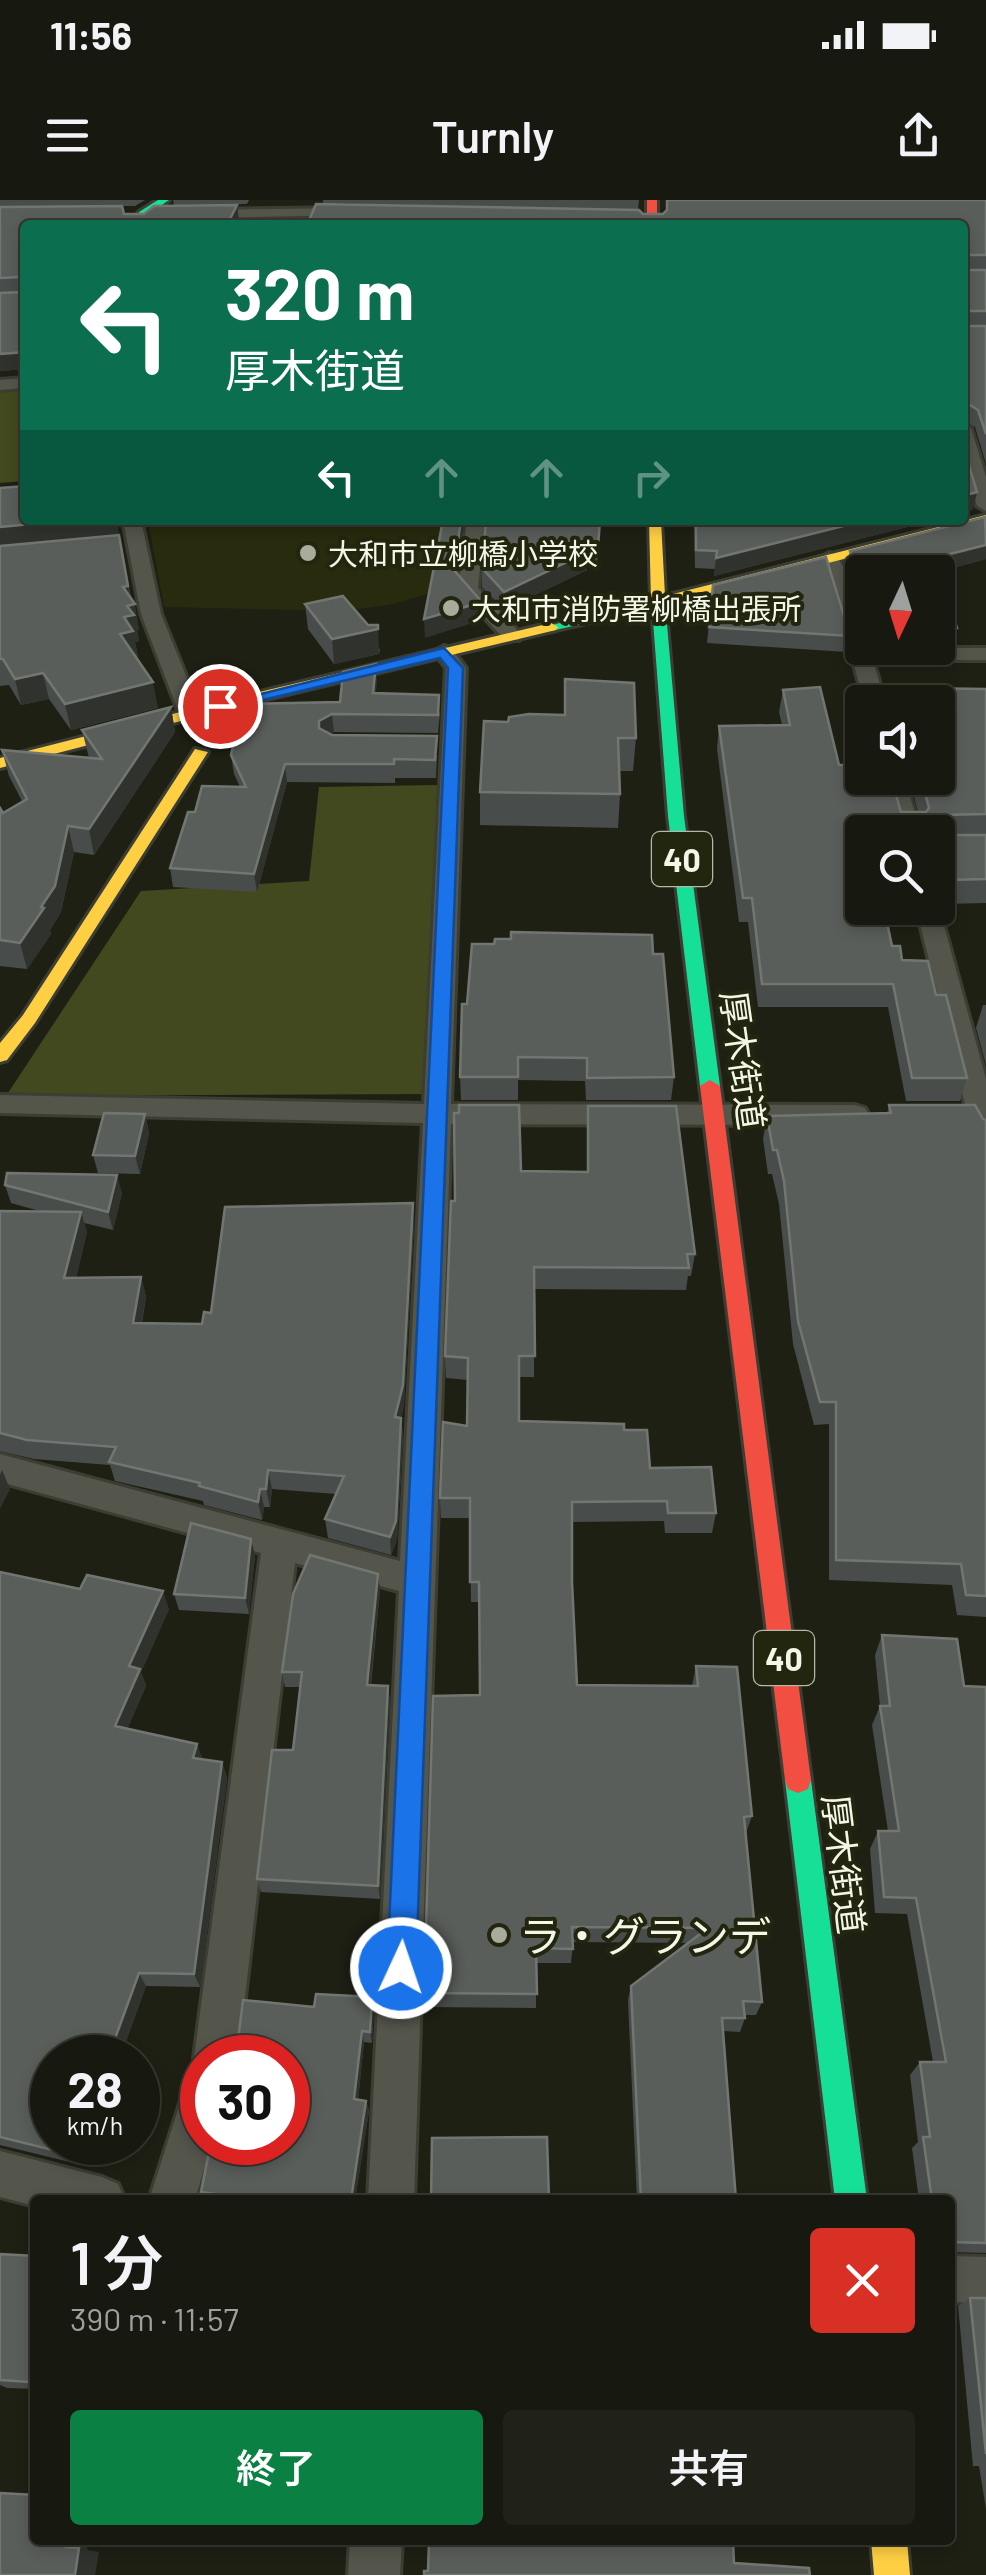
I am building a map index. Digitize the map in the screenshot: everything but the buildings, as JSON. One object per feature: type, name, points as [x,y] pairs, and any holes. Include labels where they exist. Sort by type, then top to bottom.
[{"type":"main road","points":[[133,218],[166,207]]},
{"type":"main road","name":"厚木街道","points":[[655,525],[676,816],[717,1115],[850,2195]]},
{"type":"main road","points":[[2,759],[963,525]]},
{"type":"main road","points":[[0,1056],[29,1019],[200,752]]},
{"type":"main road","points":[[889,2545],[892,2575]]},
{"type":"street","points":[[185,214],[248,219],[319,211],[370,212]]},
{"type":"street","points":[[968,448],[986,506]]},
{"type":"street","points":[[132,525],[130,549],[190,713]]},
{"type":"street","points":[[475,525],[468,589],[512,636]]},
{"type":"street","points":[[829,560],[840,575],[845,594]]},
{"type":"street","points":[[391,2195],[438,1114],[443,744],[456,668],[444,652]]},
{"type":"street","points":[[955,654],[986,654]]},
{"type":"street","points":[[932,925],[977,1119]]},
{"type":"street","points":[[0,1104],[438,1114],[876,1115]]},
{"type":"street","points":[[0,1468],[418,1581]]},
{"type":"street","points":[[219,2035],[280,1544]]},
{"type":"street","points":[[174,2195],[183,2165]]},
{"type":"street","points":[[0,2174],[82,2195]]},
{"type":"street","points":[[955,2279],[986,2280]]},
{"type":"street","points":[[374,2575],[376,2545]]},
{"type":"shaded area","points":[[20,390],[20,481],[0,483],[0,392]]},
{"type":"shaded area","name":"大和市立柳橋小学校","points":[[149,525],[467,525],[456,586],[389,605],[342,611],[164,607]]},
{"type":"shaded area","points":[[437,785],[431,1094],[6,1096],[141,891],[309,881],[319,787]]},
{"type":"traffic: fast","points":[[139,220],[164,200]]},
{"type":"traffic: fast","points":[[551,627],[658,602],[676,816],[710,1086]]},
{"type":"traffic: fast","points":[[798,1780],[850,2195]]},
{"type":"traffic: slow","points":[[968,524],[986,519]]},
{"type":"traffic: slow","points":[[655,525],[658,602],[962,525]]},
{"type":"traffic: slow","points":[[0,763],[551,627]]},
{"type":"traffic: slow","points":[[0,1056],[29,1019],[200,752]]},
{"type":"traffic: slow","points":[[889,2545],[892,2575]]},
{"type":"traffic: jam","points":[[652,200],[652,220]]},
{"type":"traffic: jam","points":[[710,1086],[798,1780]]},
{"type":"place","name":"大和市立柳橋小学校","points":[[308,553]]},
{"type":"place","name":"大和市消防署柳橋出張所","points":[[451,608]]},
{"type":"place","name":"ラ・グランデ","points":[[499,1935]]},
{"type":"route","points":[[220,706],[444,652],[456,668],[401,1968]]}]
